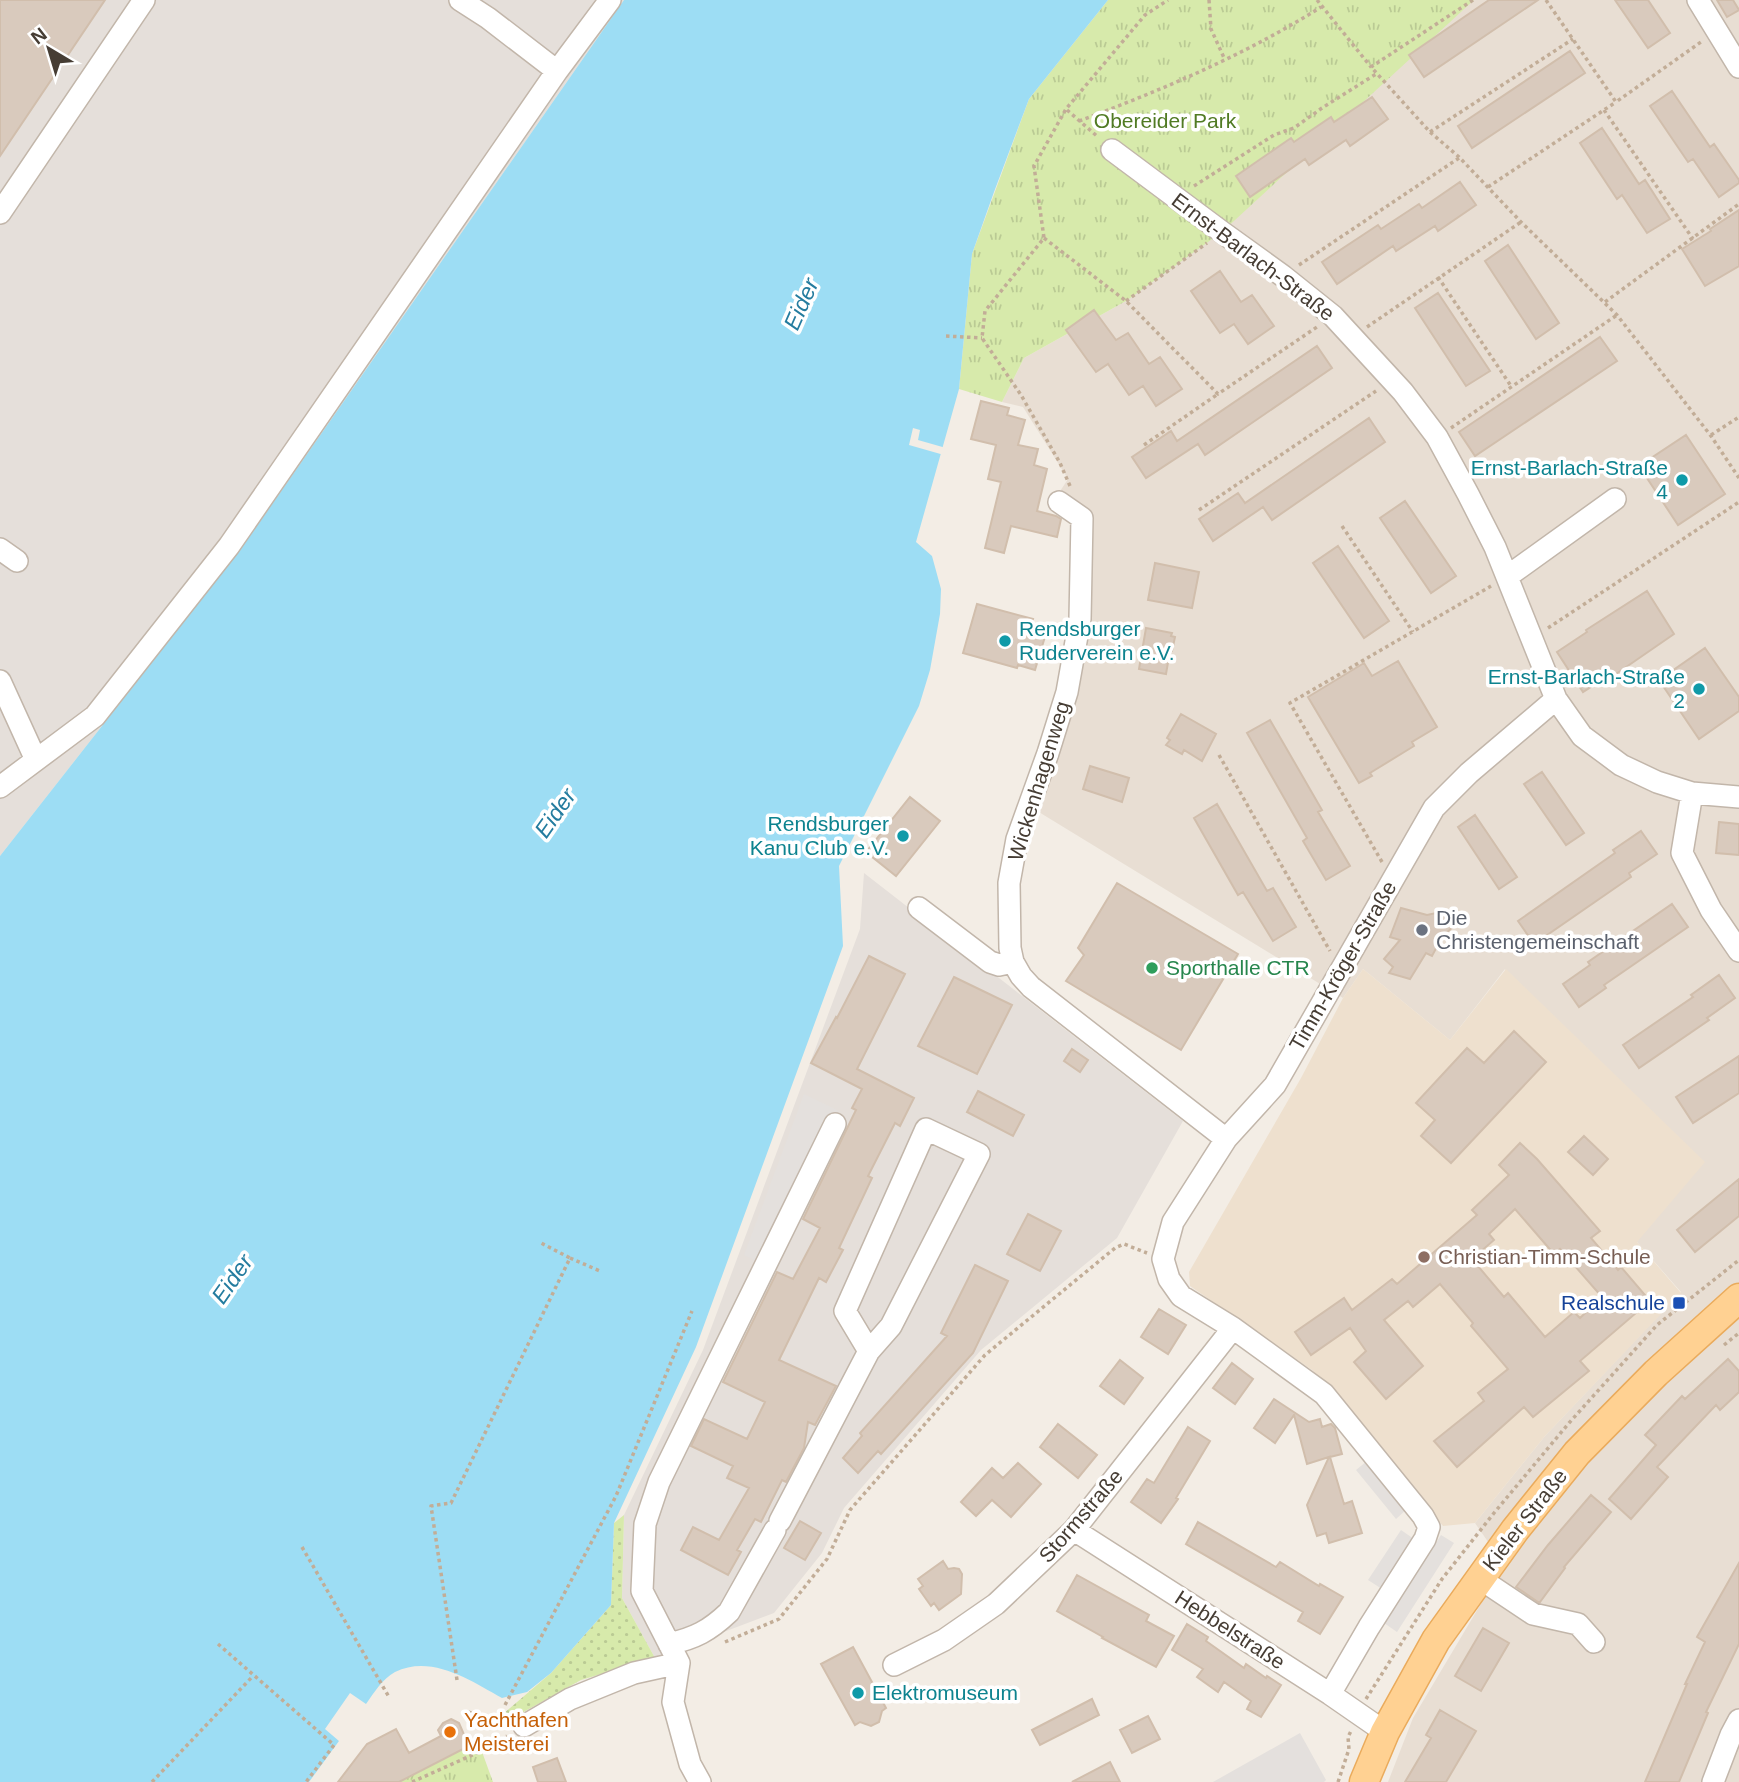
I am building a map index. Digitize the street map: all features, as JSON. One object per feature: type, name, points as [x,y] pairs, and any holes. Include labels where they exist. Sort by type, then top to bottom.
[{"type":"main road","name":"Kieler Straße","points":[[1364,1782],[1385,1732],[1436,1640],[1515,1530],[1577,1453],[1675,1355],[1739,1298]]},
{"type":"street","points":[[0,213],[144,0]]},
{"type":"street","points":[[460,0],[557,71]]},
{"type":"street","points":[[0,787],[94,716],[229,546],[557,71],[610,0]]},
{"type":"street","points":[[1698,0],[1739,67]]},
{"type":"street","name":"Ernst-Barlach-Straße","points":[[1112,150],[1333,316],[1392,380],[1437,437],[1485,526],[1508,576],[1556,699],[1582,736],[1621,765],[1657,782],[1692,793],[1739,797]]},
{"type":"street","points":[[1508,576],[1615,499]]},
{"type":"street","points":[[1059,502],[1082,518]]},
{"type":"street","name":"Wickenhagenweg","points":[[1013,962],[1010,948],[1009,883],[1017,839],[1067,692],[1080,620],[1082,518]]},
{"type":"street","points":[[0,681],[36,760]]},
{"type":"street","name":"Timm-Kröger-Straße","points":[[1163,1259],[1173,1222],[1226,1139],[1275,1085],[1434,808],[1469,773],[1556,699]]},
{"type":"street","points":[[1692,793],[1682,853],[1712,910],[1739,951]]},
{"type":"street","points":[[919,908],[990,962],[999,965],[1013,962],[1031,987],[1226,1139]]},
{"type":"street","points":[[700,1782],[690,1764],[673,1702],[679,1663],[642,1591],[645,1524],[659,1482],[835,1124]]},
{"type":"street","points":[[669,1644],[699,1636],[729,1612],[778,1526],[869,1351],[891,1326],[979,1154],[926,1129],[845,1311],[869,1351]]},
{"type":"street","points":[[1163,1259],[1169,1279],[1181,1296],[1233,1328],[1324,1395],[1423,1516],[1429,1527],[1425,1539],[1330,1694]]},
{"type":"street","name":"Stormstraße","points":[[894,1665],[944,1640],[996,1604],[1074,1530],[1233,1328]]},
{"type":"street","name":"Hebbelstraße","points":[[1074,1530],[1385,1732]]},
{"type":"street","points":[[1479,1578],[1532,1614],[1578,1624],[1594,1642]]},
{"type":"street","points":[[524,1726],[570,1699],[608,1683],[634,1673],[679,1663]]},
{"type":"street","points":[[1713,1782],[1739,1720]]},
{"type":"path","points":[[1168,0],[1144,15],[1066,109],[1034,166],[1044,238],[1126,301],[1218,394]]},
{"type":"path","points":[[1209,0],[1211,29],[1225,60]]},
{"type":"path","points":[[1317,0],[1371,67],[1430,132],[1617,315],[1711,436],[1739,478]]},
{"type":"path","points":[[1371,67],[1473,0]]},
{"type":"path","points":[[1546,0],[1616,102]]},
{"type":"path","points":[[1079,121],[1225,60],[1321,7]]},
{"type":"path","points":[[1488,187],[1717,31]]},
{"type":"path","points":[[1430,132],[1573,40]]},
{"type":"path","points":[[1176,198],[1274,135],[1294,128],[1377,74]]},
{"type":"path","points":[[1066,109],[1112,150]]},
{"type":"path","points":[[1604,110],[1693,239]]},
{"type":"path","points":[[1283,276],[1459,158]]},
{"type":"path","points":[[1604,302],[1739,204]]},
{"type":"path","points":[[1352,337],[1521,222]]},
{"type":"path","points":[[1126,301],[1222,232]]},
{"type":"path","points":[[1044,238],[985,311],[982,338],[1021,395],[1060,463],[1082,518]]},
{"type":"path","points":[[1438,277],[1511,387]]},
{"type":"path","points":[[1437,437],[1617,315]]},
{"type":"path","points":[[1144,445],[1333,316]]},
{"type":"path","points":[[946,336],[982,338]]},
{"type":"path","points":[[1199,510],[1392,380]]},
{"type":"path","points":[[1711,436],[1739,417]]},
{"type":"path","points":[[1533,639],[1739,502]]},
{"type":"path","points":[[1342,526],[1413,632]]},
{"type":"path","points":[[1393,880],[1290,703],[1508,576]]},
{"type":"path","points":[[1219,755],[1341,970]]},
{"type":"path","points":[[541,1243],[600,1271]]},
{"type":"path","points":[[716,1646],[779,1619],[827,1559],[850,1510],[985,1355],[1115,1248],[1124,1244],[1163,1259]]},
{"type":"path","points":[[457,1680],[431,1506],[451,1503],[570,1258]]},
{"type":"path","points":[[505,1705],[616,1496],[692,1311]]},
{"type":"path","points":[[1720,1348],[1739,1333]]},
{"type":"path","points":[[302,1547],[389,1697]]},
{"type":"path","points":[[218,1644],[335,1746],[306,1782]]},
{"type":"path","points":[[152,1782],[253,1676]]},
{"type":"path","points":[[468,1713],[524,1726]]},
{"type":"path","points":[[412,1782],[488,1748]]},
{"type":"shaded area","points":[[0,0],[624,0],[240,550],[0,856]]},
{"type":"shaded area","points":[[1474,0],[1739,0],[1739,1782],[1388,1782],[1413,1718],[1504,1565],[1475,1523],[1545,1436],[1681,1292],[1637,1242],[1505,969],[1450,1040],[1363,969],[1343,998],[1029,806],[1067,692],[1082,518],[1051,505],[1068,479],[1023,407],[1002,402],[1024,358],[1126,301]]},
{"type":"shaded area","points":[[864,873],[1183,1121],[1117,1238],[981,1350],[844,1508],[822,1553],[774,1613],[655,1658],[622,1598],[624,1515],[703,1350],[860,929]]},
{"type":"shaded area","name":"Christian-Timm-Schule","points":[[1363,969],[1450,1040],[1506,969],[1705,1162],[1637,1242],[1681,1293],[1545,1436],[1475,1523],[1443,1526],[1312,1370],[1190,1286],[1189,1272],[1301,1078],[1343,998]]},
{"type":"shaded area","points":[[804,1094],[839,1111],[762,1264],[744,1255]]},
{"type":"shaded area","points":[[1367,1461],[1407,1509],[1396,1519],[1356,1470]]},
{"type":"shaded area","points":[[1401,1530],[1414,1539],[1382,1589],[1368,1580]]},
{"type":"shaded area","points":[[1441,1535],[1454,1543],[1397,1632],[1384,1623]]},
{"type":"shaded area","points":[[1300,1733],[1326,1780],[1324,1782],[1213,1782]]},
{"type":"green space","name":"Obereider Park","points":[[1108,0],[1474,0],[1222,232],[1126,301],[1024,358],[1002,402],[959,389],[972,254],[1029,99]]},
{"type":"green space","points":[[624,1515],[622,1598],[655,1658],[581,1680],[520,1714],[503,1714],[551,1673],[611,1605],[614,1523]]},
{"type":"green space","points":[[477,1738],[493,1782],[399,1782],[469,1746]]},
{"type":"water","name":"Eider","points":[[624,0],[1108,0],[1029,99],[972,254],[959,389],[916,542],[932,556],[941,589],[940,614],[930,670],[919,706],[839,866],[843,946],[696,1347],[614,1523],[611,1605],[551,1673],[527,1692],[502,1698],[451,1672],[437,1668],[409,1667],[395,1672],[382,1682],[366,1704],[350,1693],[325,1729],[339,1741],[309,1782],[0,1782],[0,856],[240,550]]},
{"type":"pier","points":[[913,428],[920,430],[918,440],[946,448],[944,455],[909,445]]},
{"type":"building","points":[[0,0],[105,0],[0,156]]},
{"type":"building","points":[[1489,0],[1538,0],[1424,77],[1409,55]]},
{"type":"building","points":[[1615,0],[1648,0],[1670,33],[1648,48]]},
{"type":"building","points":[[1717,0],[1733,0],[1739,10],[1727,17]]},
{"type":"building","points":[[1570,51],[1585,73],[1472,148],[1458,126]]},
{"type":"building","points":[[1672,91],[1710,147],[1714,144],[1739,180],[1739,183],[1719,197],[1693,159],[1688,162],[1650,106]]},
{"type":"building","points":[[1372,97],[1388,119],[1350,146],[1346,140],[1309,165],[1305,159],[1250,197],[1236,176],[1291,138],[1294,142],[1331,117],[1334,122]]},
{"type":"building","points":[[1602,128],[1639,184],[1645,180],[1670,219],[1647,233],[1622,195],[1617,199],[1580,143]]},
{"type":"building","points":[[1460,182],[1476,205],[1438,231],[1435,226],[1396,251],[1393,246],[1337,284],[1322,262],[1378,225],[1381,229],[1419,204],[1422,208]]},
{"type":"building","points":[[1739,210],[1739,266],[1705,286],[1682,249]]},
{"type":"building","points":[[1508,245],[1559,323],[1536,339],[1485,261]]},
{"type":"building","points":[[1220,271],[1241,302],[1252,295],[1274,326],[1248,344],[1234,324],[1220,333],[1191,291]]},
{"type":"building","points":[[1438,293],[1490,371],[1466,386],[1415,308]]},
{"type":"building","points":[[1094,310],[1116,340],[1128,333],[1149,364],[1160,357],[1182,389],[1156,406],[1143,386],[1129,395],[1108,364],[1096,372],[1066,330]]},
{"type":"building","points":[[1600,337],[1617,361],[1475,456],[1459,432]]},
{"type":"building","points":[[1317,346],[1332,368],[1205,455],[1198,444],[1146,478],[1132,457],[1171,431],[1177,441]]},
{"type":"building","points":[[981,401],[1009,408],[1007,415],[1025,420],[1018,445],[1038,449],[1034,465],[1047,469],[1037,511],[1061,519],[1057,537],[1011,526],[1004,553],[985,548],[1001,482],[988,479],[996,445],[971,439]]},
{"type":"building","points":[[1369,418],[1385,442],[1272,520],[1263,507],[1213,541],[1199,519],[1238,493],[1245,503]]},
{"type":"building","name":"Ernst-Barlach-Straße 4","points":[[1686,435],[1725,494],[1678,525],[1639,466]]},
{"type":"building","points":[[1405,501],[1456,576],[1431,593],[1380,518]]},
{"type":"building","points":[[1338,546],[1389,621],[1364,638],[1313,563]]},
{"type":"building","points":[[1155,563],[1199,572],[1192,608],[1148,600]]},
{"type":"building","points":[[1647,591],[1674,634],[1616,674],[1614,672],[1583,692],[1557,652]]},
{"type":"building","name":"Rendsburger Ruderverein e.V.","points":[[977,604],[1033,619],[1031,625],[1047,630],[1035,670],[1018,665],[1017,668],[963,653]]},
{"type":"building","points":[[1146,628],[1172,633],[1171,636],[1175,637],[1166,674],[1139,669]]},
{"type":"building","name":"Ernst-Barlach-Straße 2","points":[[1705,648],[1739,697],[1739,711],[1699,739],[1659,680]]},
{"type":"building","points":[[1398,661],[1437,727],[1412,742],[1414,746],[1370,773],[1372,776],[1359,783],[1308,697],[1364,663],[1372,676]]},
{"type":"building","points":[[1181,714],[1216,734],[1202,761],[1184,750],[1182,754],[1166,745],[1170,740],[1167,738]]},
{"type":"building","points":[[1270,720],[1322,810],[1318,812],[1350,866],[1326,880],[1303,841],[1307,838],[1247,733]]},
{"type":"building","points":[[1090,766],[1129,778],[1122,802],[1083,789]]},
{"type":"building","points":[[1542,772],[1584,833],[1566,845],[1524,784]]},
{"type":"building","name":"Rendsburger Kanu Club e.V.","points":[[910,797],[940,821],[896,876],[866,852]]},
{"type":"building","points":[[1217,804],[1267,891],[1273,888],[1296,927],[1273,941],[1243,892],[1238,895],[1194,818]]},
{"type":"building","points":[[1475,815],[1517,877],[1499,889],[1458,827]]},
{"type":"building","points":[[1719,822],[1739,824],[1739,855],[1716,853]]},
{"type":"building","points":[[1641,831],[1657,854],[1629,873],[1631,877],[1534,944],[1518,921],[1615,853],[1613,850]]},
{"type":"building","name":"Sporthalle CTR","points":[[1117,883],[1238,954],[1181,1050],[1066,981],[1084,955],[1078,948]]},
{"type":"building","points":[[1672,904],[1688,927],[1604,985],[1606,988],[1579,1007],[1563,984],[1590,965],[1588,962]]},
{"type":"building","name":"Die Christengemeinschaft","points":[[1401,908],[1427,915],[1450,910],[1458,922],[1442,937],[1432,956],[1426,953],[1410,979],[1389,973],[1393,967],[1384,959],[1400,940],[1390,937]]},
{"type":"building","points":[[869,956],[905,974],[857,1069],[914,1098],[900,1126],[895,1123],[868,1176],[872,1178],[839,1248],[843,1250],[826,1282],[819,1278],[779,1360],[836,1386],[815,1425],[808,1422],[804,1448],[786,1482],[782,1480],[761,1522],[755,1519],[737,1550],[741,1552],[728,1575],[681,1550],[693,1527],[719,1540],[749,1488],[727,1478],[733,1466],[691,1446],[704,1419],[747,1439],[765,1402],[723,1382],[777,1272],[793,1279],[820,1228],[803,1219],[856,1110],[852,1108],[862,1089],[811,1063]]},
{"type":"building","points":[[1719,975],[1735,998],[1707,1018],[1709,1020],[1639,1068],[1623,1045],[1693,997],[1691,995]]},
{"type":"building","points":[[954,977],[1012,1005],[977,1074],[918,1046]]},
{"type":"building","points":[[1514,1031],[1546,1062],[1451,1163],[1421,1136],[1435,1120],[1416,1103],[1467,1048],[1484,1063]]},
{"type":"building","points":[[1072,1049],[1088,1060],[1080,1072],[1064,1061]]},
{"type":"building","points":[[1739,1056],[1739,1093],[1693,1123],[1676,1097]]},
{"type":"building","points":[[978,1091],[1024,1115],[1013,1136],[967,1112]]},
{"type":"building","points":[[1584,1136],[1608,1159],[1593,1175],[1568,1152]]},
{"type":"building","points":[[1520,1143],[1600,1231],[1591,1238],[1618,1270],[1621,1267],[1650,1301],[1580,1361],[1589,1371],[1533,1417],[1524,1407],[1457,1467],[1434,1441],[1484,1401],[1478,1393],[1508,1369],[1440,1284],[1413,1307],[1408,1301],[1384,1320],[1423,1366],[1386,1399],[1354,1362],[1366,1351],[1350,1328],[1311,1355],[1295,1332],[1344,1298],[1352,1310],[1392,1279],[1397,1284],[1477,1215],[1472,1210],[1509,1175],[1499,1165]],"holes":[[[1515,1209],[1554,1254],[1560,1249],[1602,1297],[1580,1318],[1574,1312],[1545,1337],[1508,1293],[1504,1297],[1472,1259],[1494,1240],[1489,1234]]]},
{"type":"building","points":[[1739,1179],[1739,1216],[1695,1252],[1677,1230]]},
{"type":"building","points":[[1028,1214],[1061,1231],[1040,1271],[1007,1254]]},
{"type":"building","points":[[975,1265],[1008,1281],[973,1353],[881,1454],[878,1451],[858,1473],[843,1458],[862,1436],[860,1433],[947,1336],[941,1333]]},
{"type":"building","points":[[1159,1309],[1186,1325],[1168,1354],[1141,1337]]},
{"type":"building","points":[[1728,1359],[1739,1371],[1739,1392],[1720,1410],[1716,1405],[1657,1467],[1668,1477],[1631,1519],[1609,1499],[1656,1445],[1645,1435],[1682,1396],[1685,1399]]},
{"type":"building","points":[[1120,1360],[1143,1378],[1124,1404],[1100,1386]]},
{"type":"building","points":[[1232,1363],[1253,1379],[1235,1404],[1213,1388]]},
{"type":"building","points":[[1274,1399],[1309,1422],[1320,1419],[1322,1427],[1331,1424],[1335,1428],[1342,1454],[1330,1457],[1344,1504],[1352,1501],[1362,1533],[1329,1543],[1326,1533],[1317,1536],[1307,1505],[1329,1457],[1307,1464],[1294,1415],[1275,1443],[1254,1428]]},
{"type":"building","points":[[1058,1424],[1097,1455],[1078,1478],[1040,1447]]},
{"type":"building","points":[[1188,1427],[1210,1441],[1176,1498],[1178,1499],[1161,1523],[1131,1502],[1147,1479],[1154,1483]]},
{"type":"building","points":[[1018,1463],[1041,1484],[1011,1517],[992,1500],[976,1516],[961,1502],[992,1468],[1003,1478]]},
{"type":"building","points":[[1591,1495],[1611,1512],[1538,1602],[1516,1587]]},
{"type":"building","points":[[800,1521],[821,1533],[805,1560],[784,1548]]},
{"type":"building","points":[[1198,1522],[1276,1567],[1280,1562],[1343,1597],[1320,1634],[1298,1621],[1303,1612],[1186,1544]]},
{"type":"building","points":[[943,1561],[948,1569],[959,1569],[962,1574],[961,1594],[939,1610],[934,1603],[931,1606],[919,1589],[923,1586],[918,1579]]},
{"type":"building","points":[[1739,1563],[1739,1644],[1706,1712],[1708,1713],[1679,1782],[1645,1782],[1705,1642],[1697,1637]]},
{"type":"building","points":[[1077,1575],[1149,1615],[1146,1621],[1174,1636],[1156,1667],[1057,1611]]},
{"type":"building","points":[[1187,1624],[1208,1637],[1206,1641],[1244,1668],[1246,1664],[1281,1685],[1261,1717],[1247,1709],[1251,1701],[1224,1682],[1218,1692],[1197,1677],[1203,1669],[1172,1650]]},
{"type":"building","points":[[1483,1628],[1509,1643],[1481,1691],[1455,1676]]},
{"type":"building","name":"Elektromuseum","points":[[853,1647],[886,1708],[882,1711],[879,1722],[871,1726],[860,1722],[855,1725],[821,1664]]},
{"type":"building","points":[[1092,1699],[1099,1715],[1040,1745],[1032,1730]]},
{"type":"building","points":[[1440,1710],[1476,1731],[1446,1782],[1405,1782],[1431,1738],[1426,1735]]},
{"type":"building","points":[[1148,1716],[1160,1739],[1132,1753],[1120,1730]]},
{"type":"building","points":[[451,1719],[459,1723],[469,1746],[399,1782],[338,1782],[367,1744],[396,1729],[409,1753],[441,1736],[438,1730],[443,1723]]},
{"type":"building","points":[[557,1758],[566,1782],[538,1782],[533,1767]]},
{"type":"building","points":[[1110,1762],[1120,1782],[1072,1782]]},
{"type":"place","name":"Ernst-Barlach-Straße 4","points":[[1682,480]]},
{"type":"place","name":"Rendsburger Ruderverein e.V.","points":[[1005,641]]},
{"type":"place","name":"Ernst-Barlach-Straße 2","points":[[1699,689]]},
{"type":"place","name":"Rendsburger Kanu Club e.V.","points":[[903,836]]},
{"type":"place","name":"Die Christengemeinschaft","points":[[1422,930]]},
{"type":"place","name":"Sporthalle CTR","points":[[1152,968]]},
{"type":"place","name":"Christian-Timm-Schule","points":[[1424,1257]]},
{"type":"place","name":"Realschule","points":[[1679,1303]]},
{"type":"place","name":"Elektromuseum","points":[[858,1693]]},
{"type":"place","name":"Yachthafen Meisterei","points":[[450,1732]]}]
